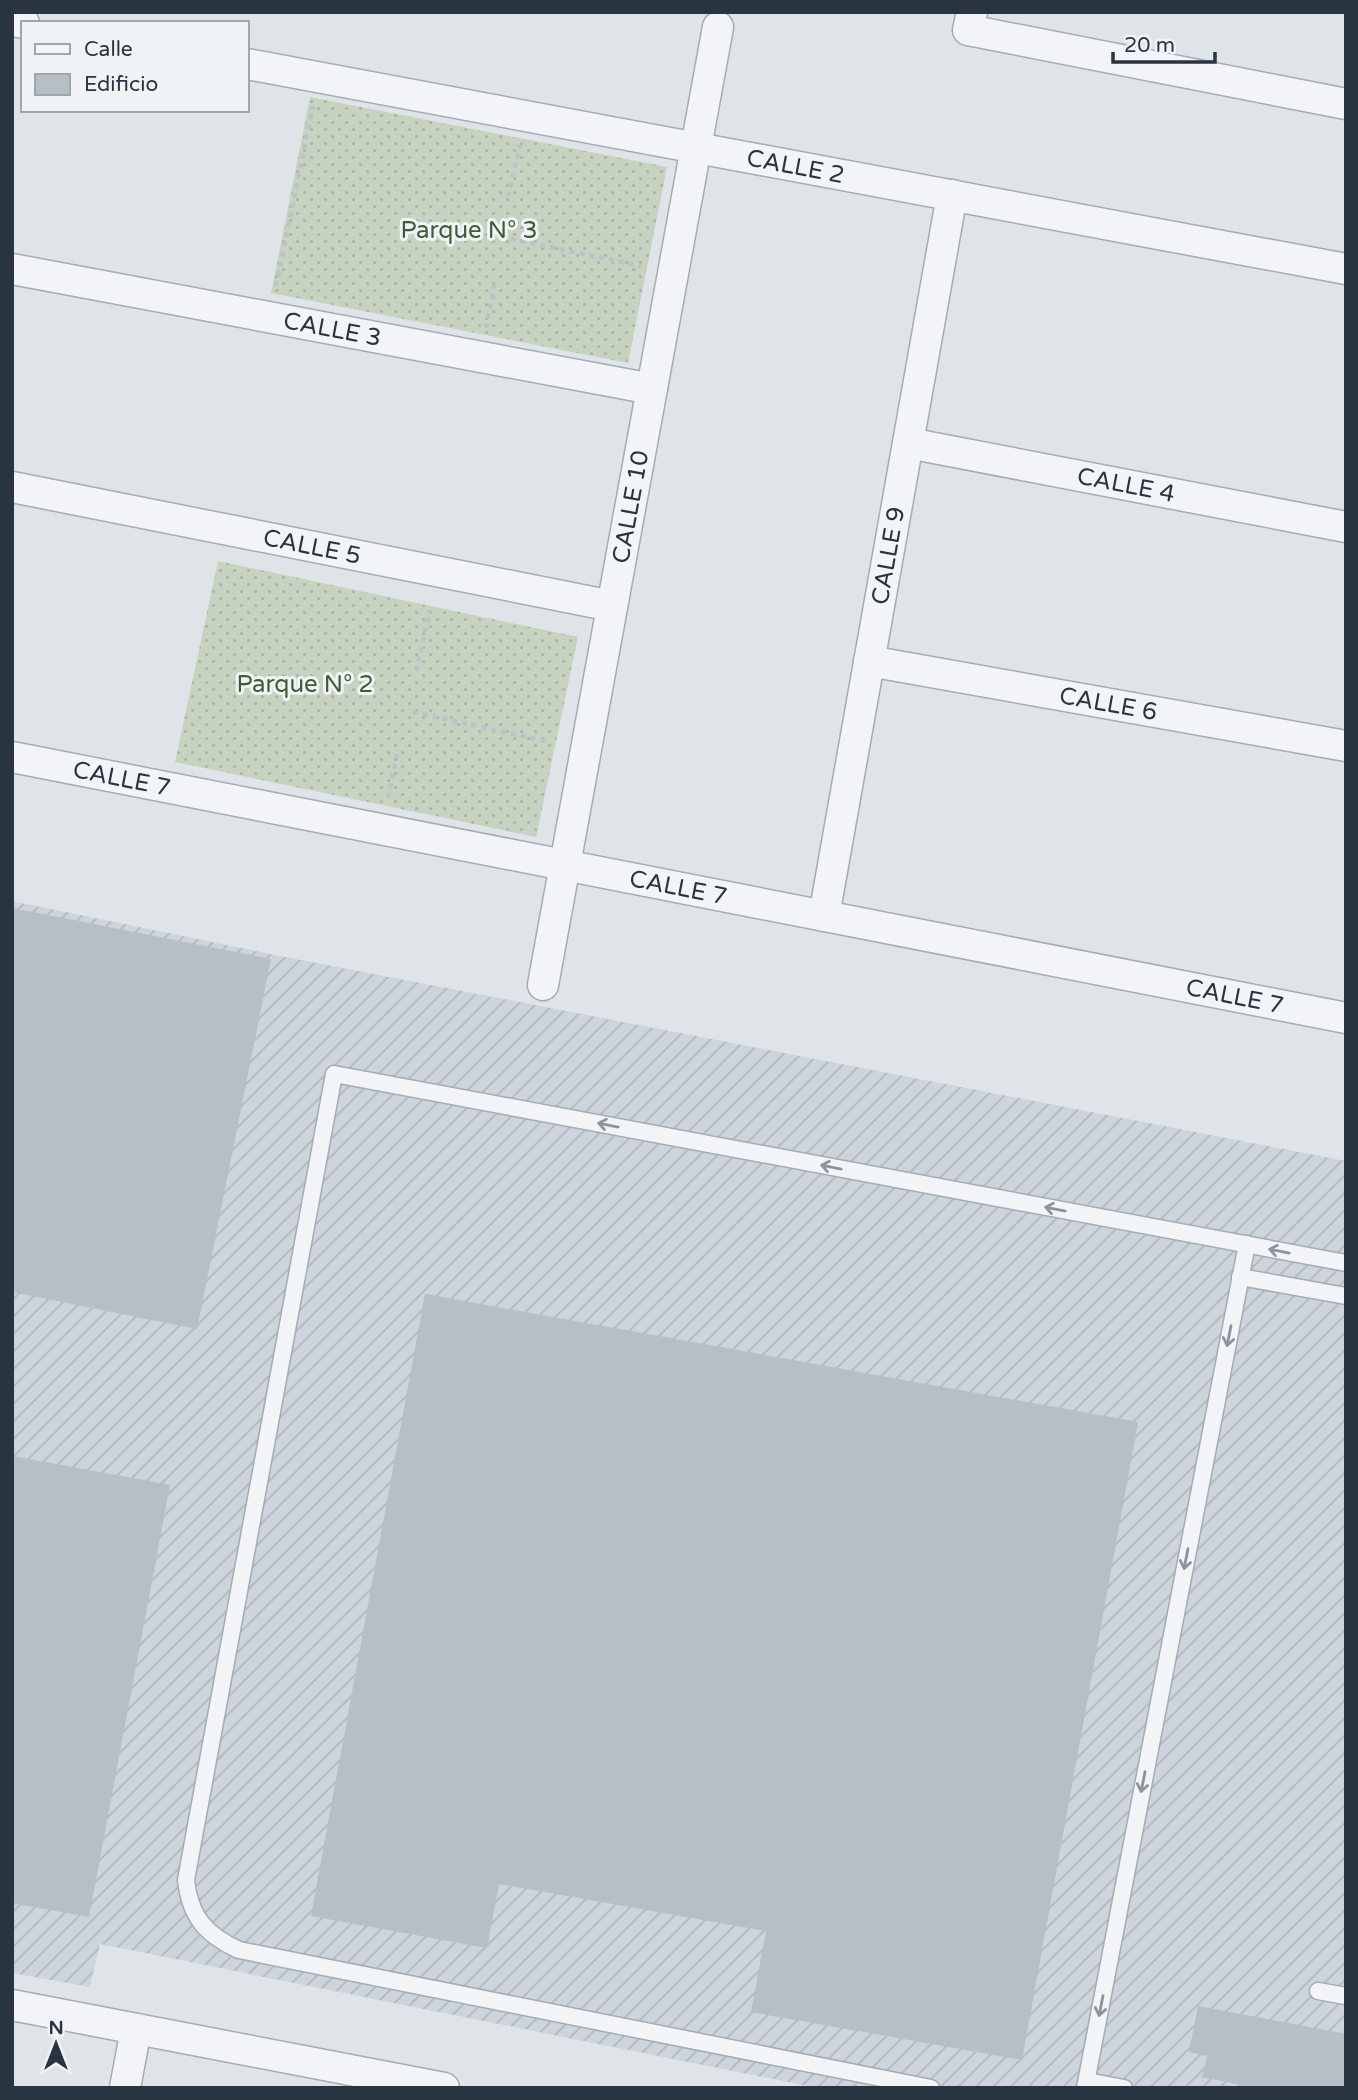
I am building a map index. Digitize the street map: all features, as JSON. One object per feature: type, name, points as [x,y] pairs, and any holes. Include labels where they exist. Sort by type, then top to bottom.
[{"type":"street","points":[[972,12],[968,30],[1346,104]]},
{"type":"street","name":"CALLE 10","points":[[543,985],[718,27]]},
{"type":"street","name":"CALLE 2","points":[[248,64],[1346,269]]},
{"type":"street","name":"CALLE 9","points":[[824,916],[952,195]]},
{"type":"street","name":"CALLE 3","points":[[12,269],[652,388]]},
{"type":"street","name":"CALLE 4","points":[[908,443],[1346,527]]},
{"type":"street","name":"CALLE 5","points":[[12,487],[612,607]]},
{"type":"street","name":"CALLE 6","points":[[869,661],[1346,746]]},
{"type":"street","name":"CALLE 7","points":[[12,757],[1346,1018]]},
{"type":"street","points":[[12,2005],[392,2083],[444,2088]]},
{"type":"street","points":[[125,2088],[136,2029]]},
{"type":"lane","points":[[930,2088],[239,1950],[221,1942],[196,1917],[188,1900],[186,1880],[334,1074],[1346,1263]]},
{"type":"lane","points":[[1124,2088],[1086,2084],[1247,1244]]},
{"type":"lane","points":[[1240,1277],[1346,1296]]},
{"type":"lane","points":[[1318,1991],[1346,1996]]},
{"type":"path","points":[[276,290],[313,102]]},
{"type":"path","points":[[508,141],[521,144],[508,197]]},
{"type":"path","points":[[511,239],[641,266],[639,279]]},
{"type":"path","points":[[486,331],[495,281]]},
{"type":"path","points":[[416,671],[430,610]]},
{"type":"path","points":[[413,712],[550,742]]},
{"type":"path","points":[[387,801],[397,754]]},
{"type":"shaded area","points":[[12,901],[280,956],[1346,1161],[1346,2088],[818,2088],[100,1944],[90,1987],[12,1973]]},
{"type":"green space","name":"Parque N° 3","points":[[310,97],[667,167],[628,363],[271,293]]},
{"type":"green space","name":"Parque N° 2","points":[[218,561],[578,637],[536,837],[175,762]]},
{"type":"building","points":[[12,908],[271,959],[197,1329],[12,1292]]},
{"type":"building","points":[[425,1294],[1138,1422],[1022,2060],[751,2012],[766,1931],[499,1884],[487,1948],[311,1916]]},
{"type":"building","points":[[12,1456],[170,1485],[89,1917],[12,1903]]},
{"type":"building","points":[[1198,2006],[1346,2034],[1346,2088],[1256,2088],[1202,2077],[1207,2056],[1189,2052]]}]
